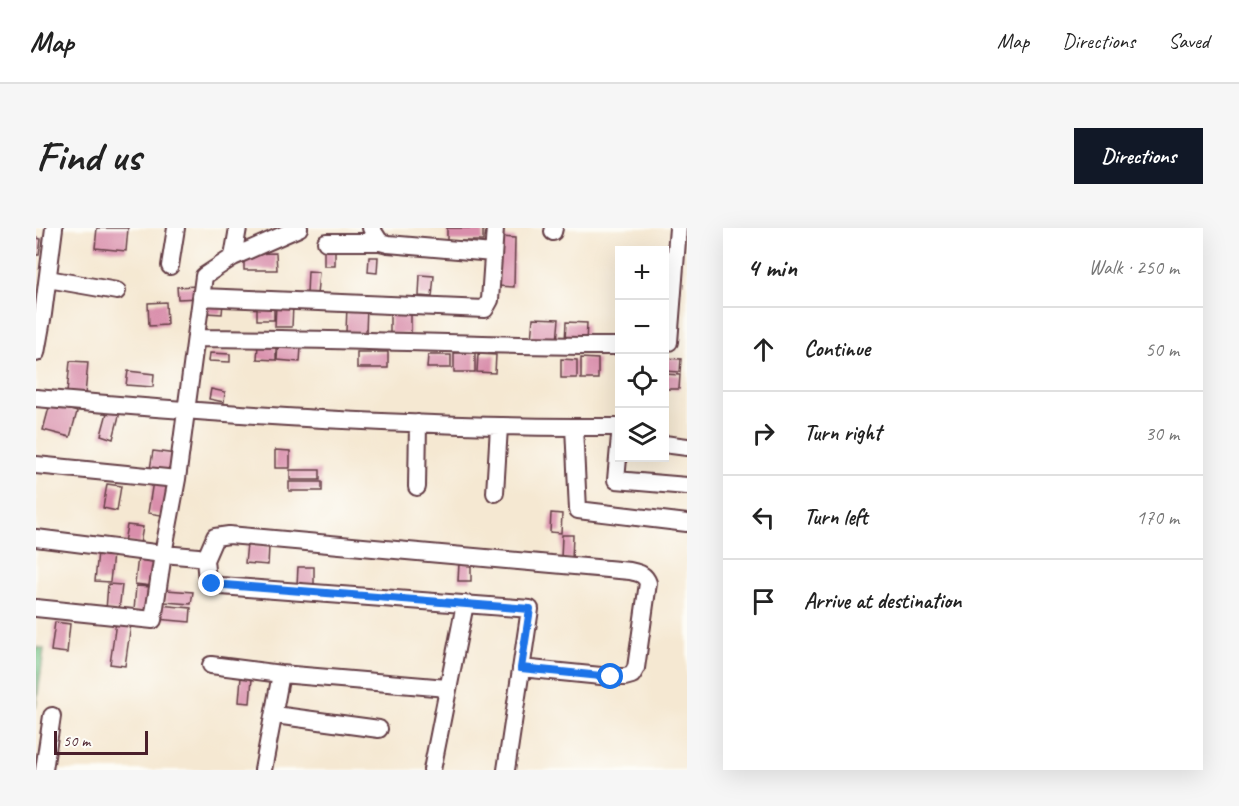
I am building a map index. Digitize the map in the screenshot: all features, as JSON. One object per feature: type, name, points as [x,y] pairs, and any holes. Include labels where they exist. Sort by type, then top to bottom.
[{"type":"street","points":[[36,354],[40,313],[48,279],[54,228]]},
{"type":"street","points":[[170,266],[176,228]]},
{"type":"street","points":[[233,257],[238,228]]},
{"type":"street","points":[[36,608],[153,620],[177,479],[204,276],[233,257],[299,228]]},
{"type":"street","points":[[201,297],[484,309],[490,300],[495,228]]},
{"type":"street","points":[[669,342],[679,325],[681,231]]},
{"type":"street","points":[[326,242],[376,235],[388,244],[493,253]]},
{"type":"street","points":[[48,279],[117,291]]},
{"type":"street","points":[[196,338],[302,338],[501,346],[615,346]]},
{"type":"street","points":[[36,398],[185,411],[418,423],[615,427]]},
{"type":"street","points":[[417,487],[418,423]]},
{"type":"street","points":[[495,493],[499,426]]},
{"type":"street","points":[[574,427],[578,510],[687,523]]},
{"type":"street","points":[[669,445],[687,447]]},
{"type":"street","points":[[617,462],[616,480],[687,486]]},
{"type":"street","points":[[36,465],[177,479]]},
{"type":"street","points":[[510,769],[521,668],[530,609],[220,586],[207,580],[205,560],[215,537],[229,535],[630,571],[646,577],[648,583],[636,668],[632,675],[611,677],[521,668]]},
{"type":"street","points":[[36,538],[198,557],[205,560]]},
{"type":"street","points":[[432,770],[465,604]]},
{"type":"street","points":[[211,665],[281,674],[447,688]]},
{"type":"street","points":[[263,770],[281,674]]},
{"type":"street","points":[[275,715],[379,729]]},
{"type":"street","points":[[44,770],[52,716]]},
{"type":"green space","points":[[36,647],[44,649],[36,708]]},
{"type":"building","points":[[97,228],[128,228],[126,251],[95,248]]},
{"type":"building","points":[[447,228],[483,228],[483,241],[447,241]]},
{"type":"building","points":[[499,237],[515,238],[514,287],[498,286]]},
{"type":"building","points":[[36,238],[41,239],[39,255],[36,255]]},
{"type":"building","points":[[324,246],[335,246],[335,266],[324,266]]},
{"type":"building","points":[[276,253],[277,270],[244,270],[244,254]]},
{"type":"building","points":[[369,257],[378,257],[377,273],[368,272]]},
{"type":"building","points":[[308,271],[319,272],[317,295],[307,294]]},
{"type":"building","points":[[420,275],[434,276],[432,297],[419,296]]},
{"type":"building","points":[[198,286],[199,298],[178,299],[177,287]]},
{"type":"building","points":[[166,302],[167,325],[149,326],[148,303]]},
{"type":"building","points":[[206,302],[223,303],[222,314],[206,313]]},
{"type":"building","points":[[257,304],[274,304],[274,320],[257,320]]},
{"type":"building","points":[[276,305],[293,305],[292,327],[275,327]]},
{"type":"building","points":[[347,306],[367,306],[366,333],[346,332]]},
{"type":"building","points":[[390,308],[411,309],[411,334],[390,334]]},
{"type":"building","points":[[533,318],[559,319],[557,342],[531,340]]},
{"type":"building","points":[[566,322],[587,323],[586,343],[565,342]]},
{"type":"building","points":[[258,345],[276,346],[276,360],[257,359]]},
{"type":"building","points":[[278,345],[301,347],[300,362],[277,360]]},
{"type":"building","points":[[357,352],[388,352],[388,368],[357,368]]},
{"type":"building","points":[[210,353],[230,354],[230,362],[209,361]]},
{"type":"building","points":[[454,353],[475,353],[475,372],[454,372]]},
{"type":"building","points":[[478,354],[496,355],[495,373],[477,372]]},
{"type":"building","points":[[428,355],[451,355],[451,368],[427,368]]},
{"type":"building","points":[[581,358],[598,359],[598,379],[581,379]]},
{"type":"building","points":[[669,358],[681,359],[680,372],[669,371]]},
{"type":"building","points":[[561,359],[577,360],[577,378],[561,378]]},
{"type":"building","points":[[70,361],[88,362],[85,395],[67,393]]},
{"type":"building","points":[[128,371],[154,374],[153,387],[126,385]]},
{"type":"building","points":[[669,374],[680,375],[679,389],[669,389]]},
{"type":"building","points":[[211,389],[225,392],[224,402],[209,399]]},
{"type":"building","points":[[50,404],[77,412],[70,437],[43,430]]},
{"type":"building","points":[[108,409],[120,412],[113,439],[101,435]]},
{"type":"building","points":[[275,450],[290,451],[290,468],[275,468]]},
{"type":"building","points":[[153,451],[176,454],[173,472],[150,469]]},
{"type":"building","points":[[290,470],[320,470],[320,480],[290,480]]},
{"type":"building","points":[[153,481],[172,484],[167,516],[148,513]]},
{"type":"building","points":[[289,482],[322,482],[322,491],[289,491]]},
{"type":"building","points":[[107,484],[121,486],[117,511],[103,508]]},
{"type":"building","points":[[551,513],[562,514],[561,533],[550,532]]},
{"type":"building","points":[[127,525],[143,527],[140,544],[124,542]]},
{"type":"building","points":[[562,535],[573,535],[572,559],[561,559]]},
{"type":"building","points":[[247,544],[269,546],[268,565],[245,563]]},
{"type":"building","points":[[98,552],[113,554],[110,582],[95,581]]},
{"type":"building","points":[[138,556],[155,558],[152,586],[135,584]]},
{"type":"building","points":[[459,563],[471,563],[471,581],[458,581]]},
{"type":"building","points":[[298,567],[314,567],[314,586],[297,585]]},
{"type":"building","points":[[108,584],[122,585],[119,611],[106,610]]},
{"type":"building","points":[[136,586],[151,587],[149,613],[134,611]]},
{"type":"building","points":[[166,590],[193,592],[191,604],[165,602]]},
{"type":"building","points":[[159,605],[191,608],[190,622],[157,619]]},
{"type":"building","points":[[55,622],[70,624],[67,653],[51,651]]},
{"type":"building","points":[[116,622],[131,624],[125,666],[110,664]]},
{"type":"building","points":[[241,677],[252,678],[250,703],[239,702]]},
{"type":"route","points":[[212,584],[530,609],[521,668],[611,677]]}]
